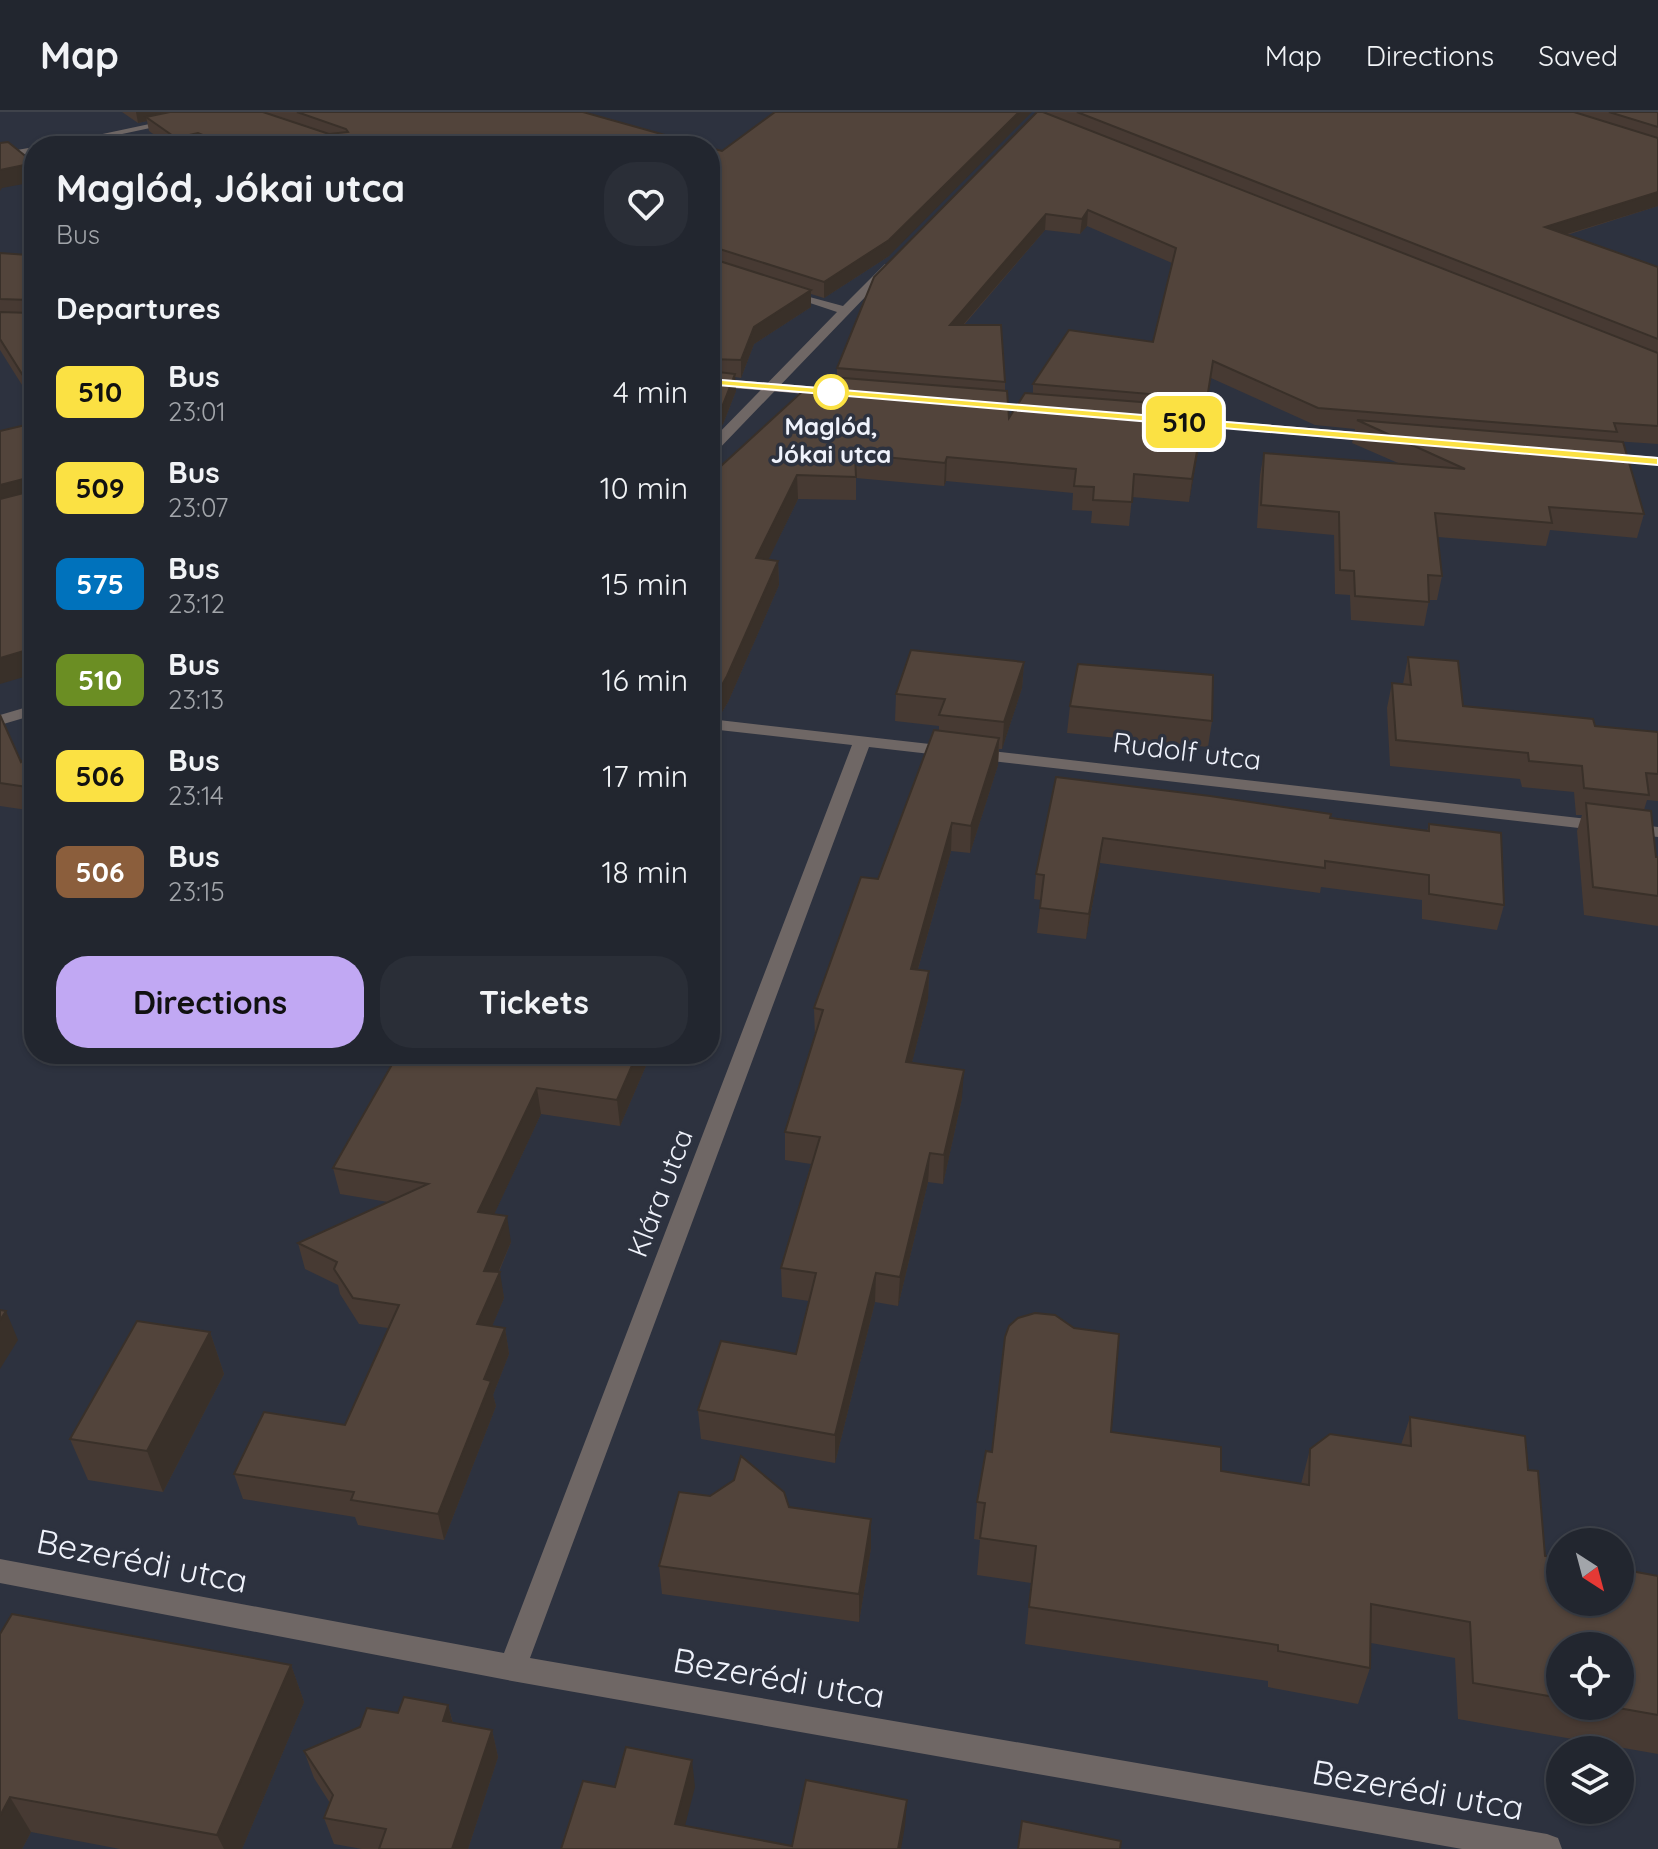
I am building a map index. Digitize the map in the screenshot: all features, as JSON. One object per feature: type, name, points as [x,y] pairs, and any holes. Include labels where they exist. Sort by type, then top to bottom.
[{"type":"main road","points":[[720,383],[869,395]]},
{"type":"main road","points":[[1169,420],[1390,439]]},
{"type":"main road","points":[[1595,456],[1658,461]]},
{"type":"street","points":[[101,136],[220,112]]},
{"type":"street","points":[[0,156],[24,152]]},
{"type":"street","points":[[720,440],[901,254]]},
{"type":"street","points":[[770,287],[845,311]]},
{"type":"street","points":[[0,720],[24,713]]},
{"type":"street","name":"Rudolf utca","points":[[720,725],[1658,832]]},
{"type":"street","name":"Klára utca","points":[[512,1668],[863,740]]},
{"type":"street","name":"Bezerédi utca","points":[[0,1571],[512,1668],[1547,1849]]},
{"type":"building","points":[[170,112],[263,112],[329,134],[348,132],[297,112],[583,112],[668,136],[205,136],[198,133],[173,136],[146,117]]},
{"type":"building","points":[[775,112],[1019,112],[889,240],[824,282],[720,249],[722,151]]},
{"type":"building","points":[[1037,112],[1658,353],[1658,426],[1614,423],[1617,432],[1318,408],[1213,361],[1207,399],[1033,384],[1069,330],[1153,342],[1176,248],[1088,210],[1082,219],[1046,214],[950,325],[1001,325],[1005,382],[837,368],[874,277]]},
{"type":"building","points":[[1077,112],[1574,112],[1658,138],[1658,192],[1545,227],[1658,267],[1658,339]]},
{"type":"building","points":[[1609,112],[1658,112],[1658,127]]},
{"type":"building","points":[[8,142],[24,155],[24,165],[0,170],[0,143]]},
{"type":"building","points":[[0,253],[24,255],[24,300],[0,299]]},
{"type":"building","points":[[720,261],[811,290],[754,327],[741,360],[720,359]]},
{"type":"building","points":[[0,312],[24,313],[24,377],[0,339]]},
{"type":"building","points":[[720,372],[735,374],[720,409]]},
{"type":"building","points":[[831,377],[1007,391],[1009,418],[1025,393],[1205,407],[1192,479],[1134,474],[1132,502],[1093,500],[1094,487],[1074,486],[1076,469],[947,457],[945,463],[855,454],[856,477],[797,475],[756,558],[778,561],[720,688],[720,467],[804,390],[824,394]]},
{"type":"building","points":[[1357,420],[1623,442],[1644,514],[1549,507],[1552,523],[1435,513],[1442,576],[1428,575],[1429,602],[1355,596],[1354,571],[1340,570],[1339,512],[1261,505],[1264,453],[1465,469]]},
{"type":"building","points":[[24,425],[24,479],[0,485],[0,431]]},
{"type":"building","points":[[24,493],[24,651],[0,658],[0,499]]},
{"type":"building","points":[[911,650],[1024,662],[1004,722],[939,715],[945,699],[896,694]]},
{"type":"building","points":[[1408,657],[1458,661],[1463,706],[1593,719],[1595,726],[1658,732],[1658,774],[1646,773],[1649,795],[1584,788],[1582,766],[1529,761],[1528,753],[1396,740],[1392,683],[1411,685]]},
{"type":"building","points":[[1078,664],[1213,675],[1212,721],[1070,706]]},
{"type":"building","points":[[0,715],[21,762],[24,759],[24,787],[0,783]]},
{"type":"building","points":[[934,730],[999,738],[971,826],[952,823],[911,969],[929,971],[906,1062],[964,1070],[944,1155],[930,1153],[900,1277],[876,1273],[835,1435],[698,1410],[721,1341],[796,1354],[816,1273],[781,1268],[820,1137],[785,1132],[823,1010],[814,1008],[861,877],[878,879]]},
{"type":"building","points":[[1056,777],[1210,796],[1331,814],[1330,818],[1429,831],[1429,824],[1501,833],[1504,905],[1429,894],[1429,875],[1325,861],[1325,868],[1103,838],[1089,914],[1040,908],[1044,875],[1036,874]]},
{"type":"building","points":[[1586,803],[1651,811],[1658,857],[1658,896],[1593,887]]},
{"type":"building","points":[[392,1064],[633,1064],[617,1100],[537,1088],[478,1212],[507,1216],[484,1271],[500,1272],[477,1324],[505,1328],[484,1379],[491,1381],[438,1514],[351,1500],[354,1492],[234,1474],[264,1412],[345,1425],[399,1305],[353,1298],[334,1269],[337,1262],[298,1243],[428,1184],[333,1168]]},
{"type":"building","points":[[1035,1313],[1055,1315],[1074,1328],[1119,1334],[1111,1432],[1221,1447],[1221,1471],[1309,1485],[1310,1449],[1330,1434],[1411,1446],[1410,1417],[1525,1436],[1528,1470],[1538,1471],[1546,1556],[1546,1616],[1634,1616],[1634,1572],[1658,1576],[1658,1715],[1634,1711],[1634,1632],[1546,1632],[1546,1696],[1473,1683],[1470,1622],[1371,1604],[1370,1668],[1278,1651],[1278,1645],[1029,1607],[1036,1546],[980,1538],[985,1503],[977,1502],[986,1451],[992,1452],[1005,1337],[1009,1326],[1018,1318]]},
{"type":"building","points":[[137,1321],[210,1332],[147,1451],[70,1439]]},
{"type":"building","points":[[741,1456],[784,1492],[789,1507],[871,1519],[859,1594],[659,1566],[679,1492],[710,1496],[734,1480]]},
{"type":"building","points":[[12,1614],[291,1665],[217,1835],[10,1797],[0,1816],[0,1634]]},
{"type":"building","points":[[404,1697],[448,1705],[443,1721],[492,1730],[452,1849],[379,1849],[386,1829],[324,1818],[333,1795],[304,1751],[360,1727],[367,1708],[398,1713]]},
{"type":"building","points":[[626,1747],[692,1760],[675,1824],[792,1846],[806,1780],[907,1800],[898,1849],[561,1849],[583,1781],[615,1787]]},
{"type":"building","points":[[1022,1821],[1121,1841],[1120,1849],[1018,1849]]},
{"type":"bus line","name":"510","points":[[720,383],[1658,461]]},
{"type":"place","name":"Maglód, Jókai utca","points":[[831,392]]}]
